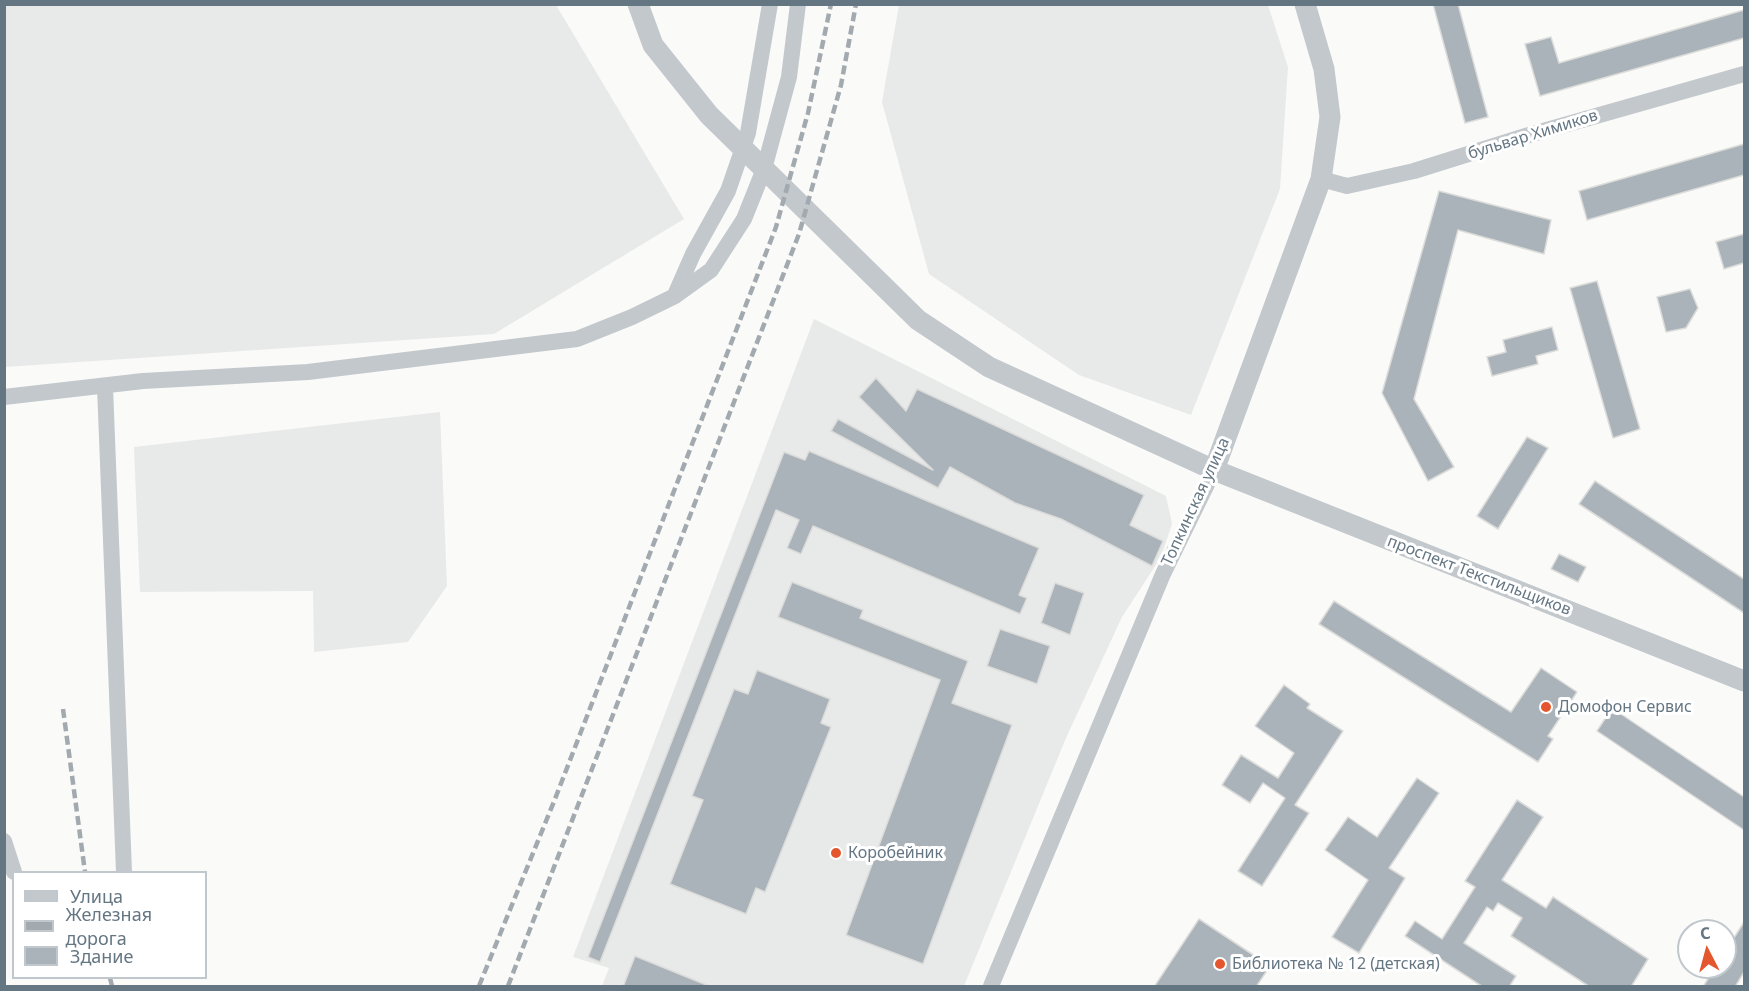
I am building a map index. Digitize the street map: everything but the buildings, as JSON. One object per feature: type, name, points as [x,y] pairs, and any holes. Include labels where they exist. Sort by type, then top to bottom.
[{"type":"street","name":"проспект Текстильщиков","points":[[638,4],[653,45],[709,116],[918,320],[989,367],[1214,470],[1744,681]]},
{"type":"street","points":[[675,296],[693,254],[728,191],[748,133],[770,4]]},
{"type":"street","points":[[4,397],[143,381],[308,372],[577,339],[632,317],[675,296],[711,270],[744,219],[764,169],[789,77],[798,4]]},
{"type":"street","name":"Топкинская улица","points":[[991,987],[1163,574],[1214,470],[1321,180],[1330,117],[1324,69],[1305,4]]},
{"type":"street","name":"бульвар Химиков","points":[[1321,180],[1347,186],[1414,171],[1529,135],[1744,74]]},
{"type":"street","points":[[105,387],[124,871]]},
{"type":"street","points":[[4,841],[13,871]]},
{"type":"shaded area","points":[[5,4],[556,5],[684,219],[494,334],[5,367]]},
{"type":"shaded area","points":[[899,5],[1268,5],[1288,67],[1280,189],[1191,415],[1079,375],[929,274],[882,102]]},
{"type":"shaded area","points":[[814,319],[1166,496],[1172,524],[1161,557],[1122,617],[1066,738],[964,986],[602,986],[609,968],[573,957]]},
{"type":"shaded area","points":[[440,412],[447,586],[408,642],[314,652],[313,591],[140,592],[134,447]]},
{"type":"railway","points":[[479,986],[555,799],[776,227],[808,113],[831,4]]},
{"type":"railway","points":[[508,986],[799,234],[841,85],[856,4]]},
{"type":"railway","points":[[63,709],[85,871]]},
{"type":"railway","points":[[110,979],[112,986]]},
{"type":"place","name":"Домофон Сервис","points":[[1546,707]]},
{"type":"place","name":"Коробейник","points":[[836,853]]},
{"type":"place","name":"Библиотека № 12 (детская)","points":[[1220,964]]}]
